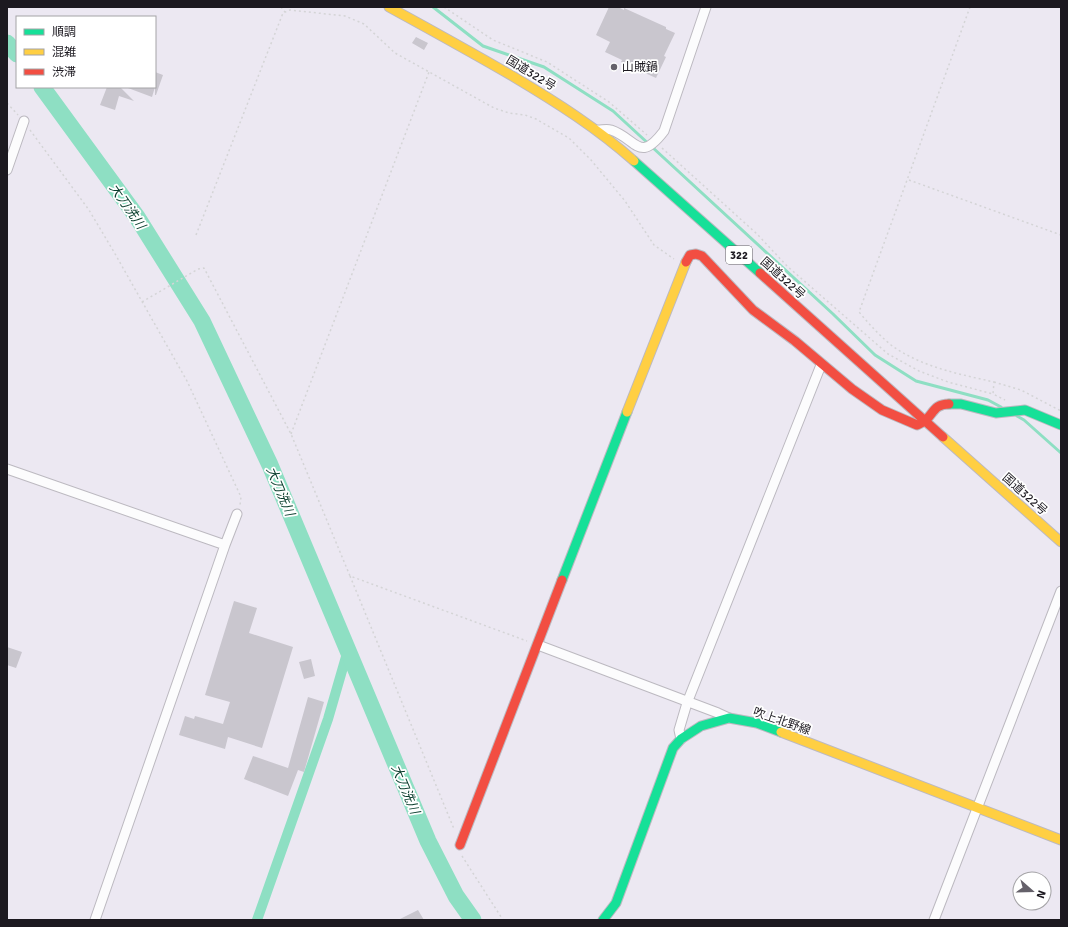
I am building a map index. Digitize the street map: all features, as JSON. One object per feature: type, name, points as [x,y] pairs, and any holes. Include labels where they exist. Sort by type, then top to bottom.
[{"type":"main road","name":"国道322号","points":[[389,7],[464,47],[513,76],[561,105],[596,130],[623,152],[1061,542]]},
{"type":"main road","points":[[460,845],[684,266],[690,255],[696,254],[702,256],[754,310],[794,340],[821,365],[882,411],[917,425],[925,420],[934,408],[943,404],[961,404],[996,413],[1025,410],[1061,425]]},
{"type":"main road","name":"吹上北野線","points":[[603,920],[616,903],[673,748],[680,739],[701,726],[729,718],[757,723],[1061,840]]},
{"type":"street","points":[[596,130],[610,130],[640,148],[647,148],[656,142],[664,132],[706,7]]},
{"type":"street","points":[[7,170],[24,122]]},
{"type":"street","points":[[680,739],[679,730],[687,702],[821,365]]},
{"type":"street","points":[[7,469],[225,545]]},
{"type":"street","points":[[95,920],[237,514]]},
{"type":"street","points":[[934,920],[1061,591]]},
{"type":"street","points":[[538,646],[729,718]]},
{"type":"path","points":[[281,7],[285,12]]},
{"type":"path","points":[[444,7],[493,40],[547,62],[609,102],[656,142],[757,234],[787,266],[888,354],[919,371],[948,382],[993,394],[1005,400]]},
{"type":"path","points":[[970,7],[859,312],[872,328],[892,345],[910,356],[937,368],[1021,390],[1061,411]]},
{"type":"path","points":[[196,235],[282,13],[290,10],[345,16],[364,24],[395,53],[429,72],[494,108],[508,113],[525,115],[536,119],[569,138],[591,160],[625,201],[654,245],[684,266]]},
{"type":"path","points":[[291,434],[429,72]]},
{"type":"path","points":[[7,103],[24,122],[89,210],[187,381],[241,497],[237,514]]},
{"type":"path","points":[[908,180],[1061,235]]},
{"type":"path","points":[[142,302],[198,269],[204,268],[291,434],[454,830]]},
{"type":"path","points":[[993,394],[994,382]]},
{"type":"path","points":[[350,576],[538,646]]},
{"type":"path","points":[[460,845],[463,857],[503,920]]},
{"type":"building","points":[[609,7],[618,7],[624,10],[624,8],[666,27],[666,29],[675,33],[656,78],[621,62],[622,60],[605,52],[610,42],[596,35]]},
{"type":"building","points":[[416,37],[428,43],[424,50],[412,43]]},
{"type":"building","points":[[156,72],[163,75],[155,95],[156,88]]},
{"type":"building","points":[[107,88],[121,88],[134,101],[119,96],[115,110],[100,105]]},
{"type":"building","points":[[128,88],[155,88],[152,97]]},
{"type":"building","points":[[234,601],[257,608],[249,633],[293,647],[262,748],[228,737],[225,749],[179,735],[185,716],[194,719],[195,716],[223,724],[230,702],[205,695]]},
{"type":"building","points":[[7,647],[22,652],[16,668],[7,665]]},
{"type":"building","points":[[311,659],[315,676],[304,679],[299,662]]},
{"type":"building","points":[[308,697],[324,702],[304,772],[298,770],[288,796],[244,779],[253,756],[288,768]]},
{"type":"building","points":[[418,910],[424,920],[398,920]]},
{"type":"waterway","points":[[433,7],[483,46],[544,67],[613,111],[833,314],[875,355],[916,381],[988,400],[1001,407]]},
{"type":"waterway","name":"大刀洗川","points":[[7,43],[16,53]]},
{"type":"waterway","name":"大刀洗川","points":[[43,88],[137,217],[202,321],[270,465],[428,841],[456,896],[473,920]]},
{"type":"waterway","points":[[1017,416],[1024,420],[1061,453]]},
{"type":"waterway","points":[[257,920],[328,719],[348,650]]},
{"type":"traffic: fast","points":[[634,161],[760,273]]},
{"type":"traffic: fast","points":[[949,404],[961,404],[996,413],[1025,410],[1061,425]]},
{"type":"traffic: fast","points":[[562,580],[627,412]]},
{"type":"traffic: fast","points":[[603,920],[616,903],[673,748],[681,739],[701,726],[729,718],[757,723],[781,732]]},
{"type":"traffic: slow","points":[[389,7],[483,59],[545,96],[576,116],[634,161]]},
{"type":"traffic: slow","points":[[627,412],[686,262]]},
{"type":"traffic: slow","points":[[943,437],[1061,542]]},
{"type":"traffic: slow","points":[[781,732],[1061,840]]},
{"type":"traffic: jam","points":[[686,262],[690,255],[696,254],[702,256],[753,310],[795,341],[852,389],[882,410],[917,425],[926,420],[935,409],[941,405],[949,404]]},
{"type":"traffic: jam","points":[[760,273],[943,437]]},
{"type":"traffic: jam","points":[[460,845],[562,580]]},
{"type":"place","name":"山賊鍋","points":[[614,67]]}]
